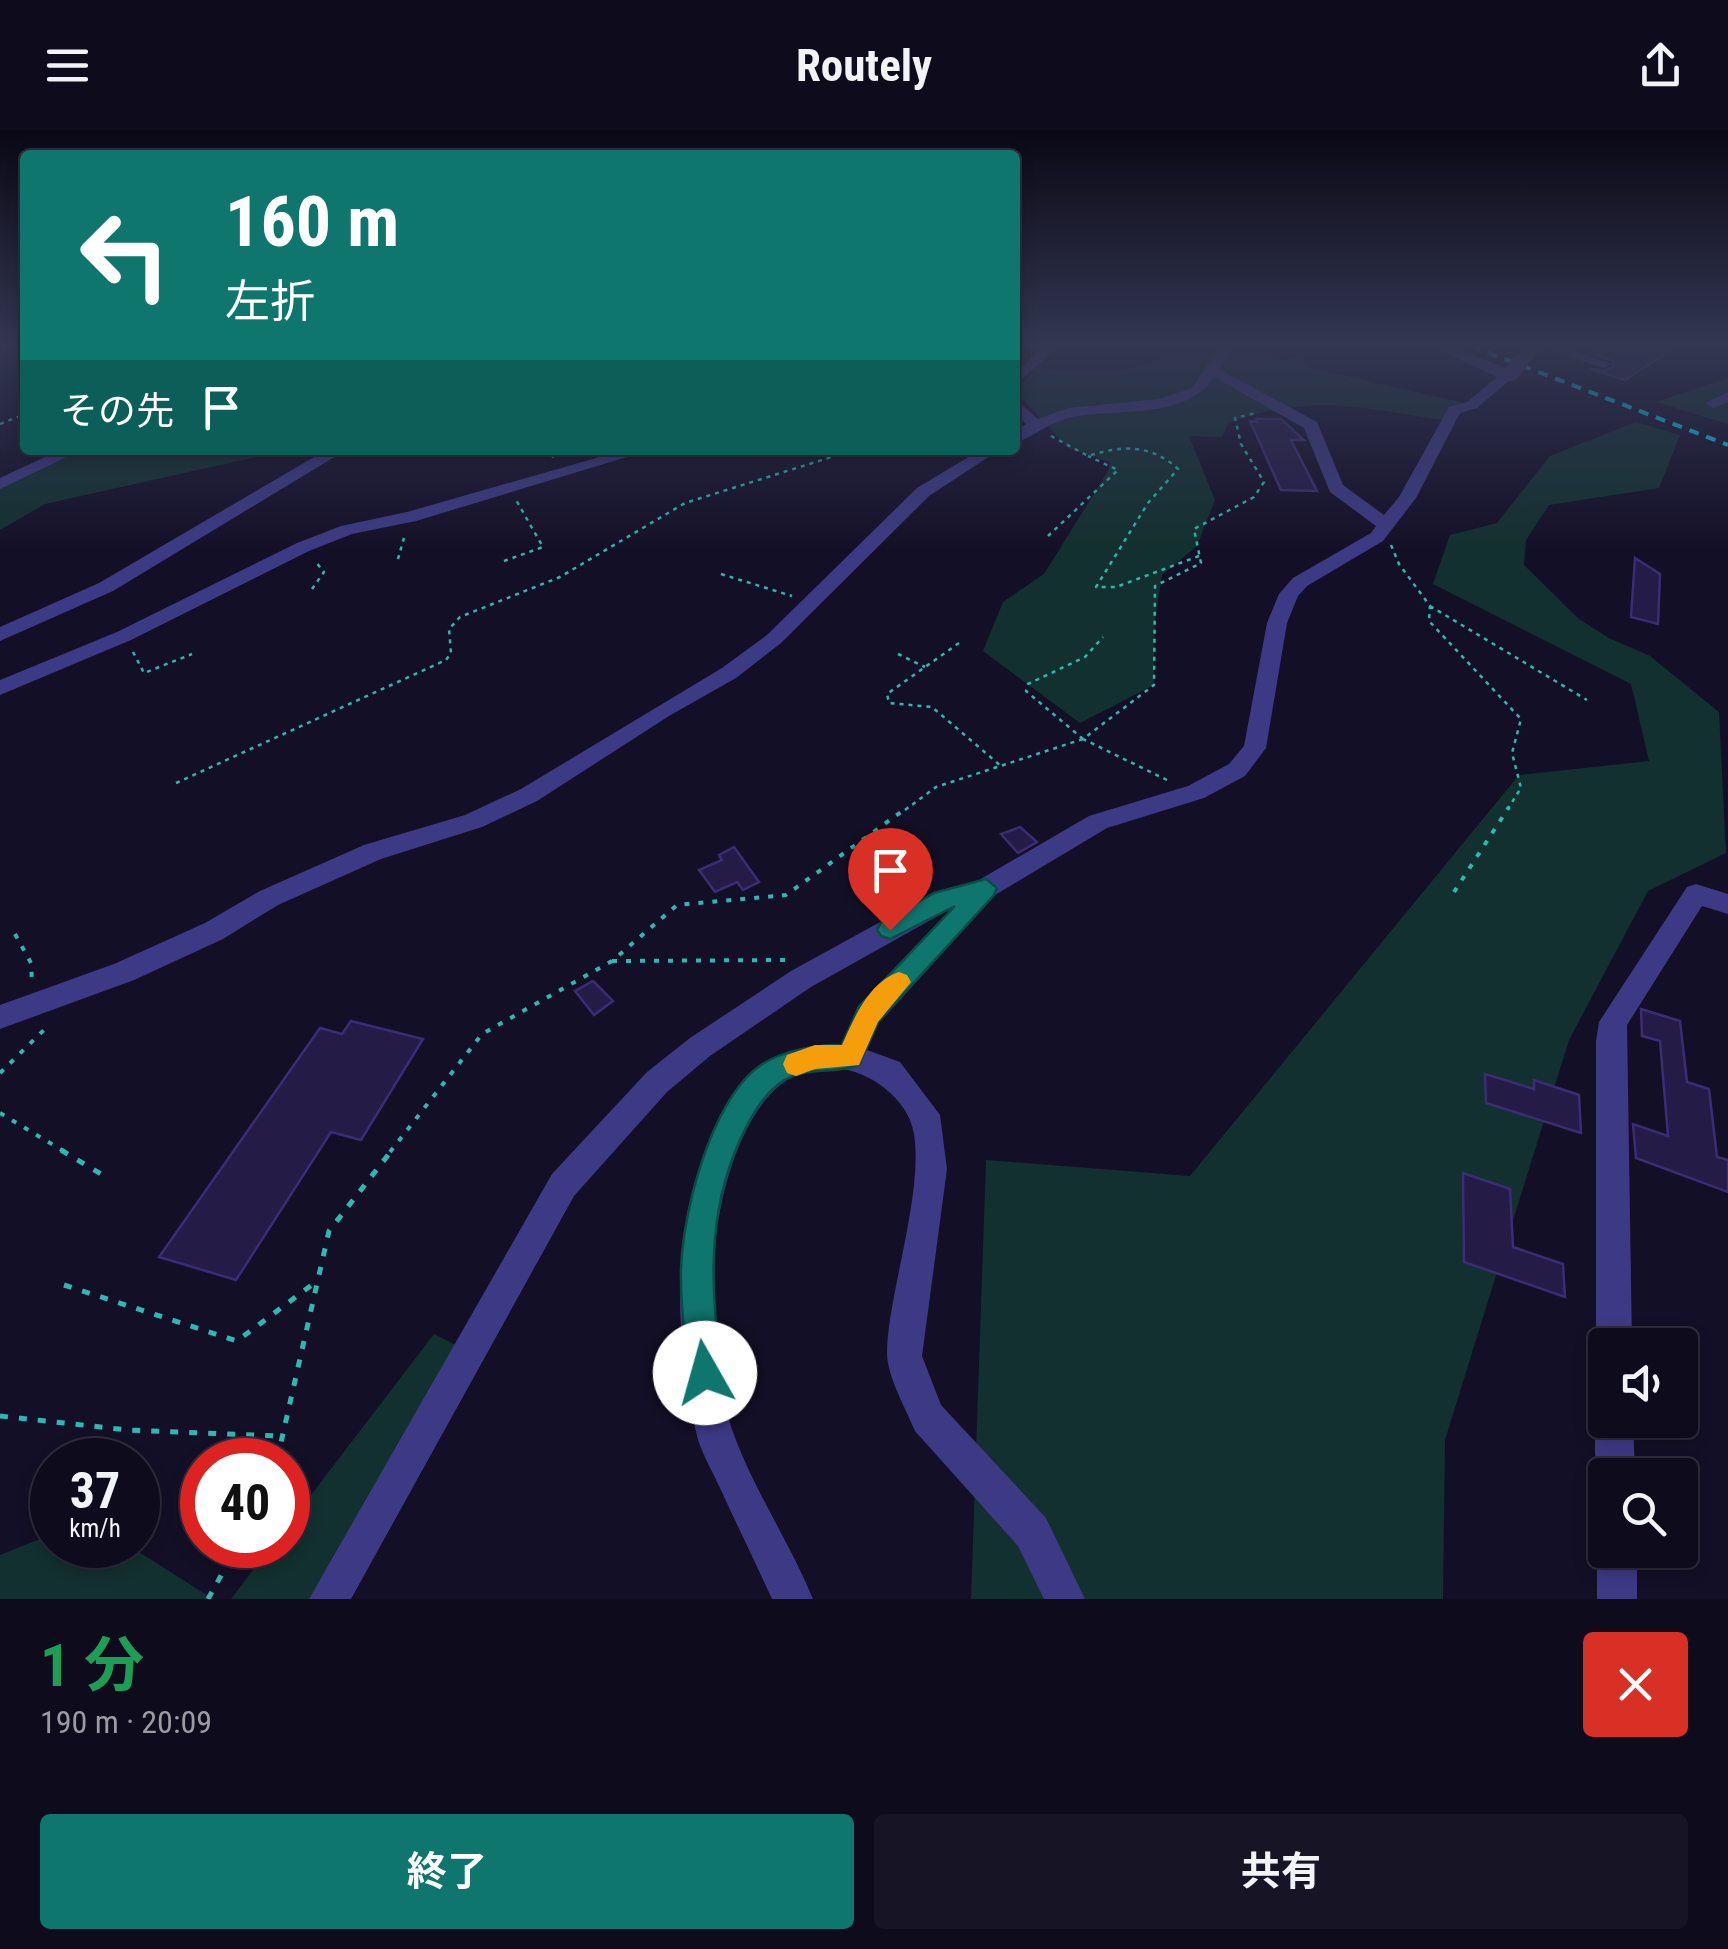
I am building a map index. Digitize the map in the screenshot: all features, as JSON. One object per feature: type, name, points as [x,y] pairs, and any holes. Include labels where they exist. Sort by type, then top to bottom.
[{"type":"street","points":[[1025,415],[1035,425]]},
{"type":"street","points":[[1020,435],[1066,415]]},
{"type":"street","points":[[1292,415],[1311,426],[1336,488],[1382,530]]},
{"type":"street","points":[[329,1599],[563,1186],[656,1082],[714,1037],[837,959],[942,900],[986,888],[1098,822],[1192,793],[1237,770],[1255,748],[1277,622],[1288,594],[1300,582],[1323,572],[1382,530],[1408,498],[1452,415]]},
{"type":"street","points":[[0,484],[62,455]]},
{"type":"street","points":[[0,635],[106,587],[330,455]]},
{"type":"street","points":[[0,688],[124,636],[304,547],[347,530],[410,517],[625,455]]},
{"type":"street","points":[[0,1017],[67,994],[214,931],[269,898],[355,859],[472,821],[529,795],[661,710],[729,674],[774,639],[923,492],[983,455]]},
{"type":"street","points":[[846,566],[860,565],[895,544]]},
{"type":"street","points":[[850,1057],[868,1015],[986,888]]},
{"type":"street","points":[[1614,1328],[1610,1060],[1613,1022],[1696,894],[1728,904]]},
{"type":"street","points":[[794,1599],[715,1436],[698,1310],[700,1216],[716,1162],[740,1109],[770,1074],[815,1057],[850,1057],[890,1072],[925,1115],[931,1168],[904,1356],[928,1418],[1032,1532],[1065,1599]]},
{"type":"street","points":[[1617,1568],[1618,1599]]},
{"type":"path","points":[[0,1416],[128,1430],[281,1436],[329,1232],[482,1034],[612,961],[678,904],[786,895],[936,787],[1083,739],[1154,685],[1155,586],[1200,564],[1194,530],[1254,497],[1264,482],[1240,444],[1235,418],[1249,415]]},
{"type":"path","points":[[1035,425],[1065,446],[1118,470],[1048,536]]},
{"type":"path","points":[[1088,456],[1118,446],[1134,447],[1166,456],[1178,469],[1148,503],[1096,588],[1116,587],[1199,556]]},
{"type":"path","points":[[176,783],[446,660],[451,653],[449,629],[460,617],[560,577],[685,503],[838,455]]},
{"type":"path","points":[[504,561],[543,547],[510,489]]},
{"type":"path","points":[[398,558],[410,517]]},
{"type":"path","points":[[1382,530],[1399,564],[1430,606],[1587,700]]},
{"type":"path","points":[[304,547],[324,572],[312,589]]},
{"type":"path","points":[[722,574],[811,602]]},
{"type":"path","points":[[1430,606],[1429,621],[1521,719],[1511,738],[1512,762],[1522,788],[1454,892]]},
{"type":"path","points":[[124,636],[144,673],[192,654]]},
{"type":"path","points":[[1103,637],[1085,657],[1028,684],[1026,691],[1083,739],[1192,793]]},
{"type":"path","points":[[958,643],[887,694],[888,703],[932,707],[1001,766]]},
{"type":"path","points":[[898,654],[924,667]]},
{"type":"path","points":[[15,934],[31,963],[32,1007]]},
{"type":"path","points":[[612,961],[837,959]]},
{"type":"path","points":[[0,1074],[69,1006],[67,994]]},
{"type":"path","points":[[0,1113],[106,1177]]},
{"type":"path","points":[[64,1285],[238,1341],[318,1281]]},
{"type":"path","points":[[208,1599],[225,1568]]},
{"type":"green space","points":[[1037,415],[1256,415],[1228,423],[1222,437],[1189,436],[1215,500],[1197,546],[1162,575],[1155,621],[1154,685],[1080,723],[983,651],[1003,602],[1044,574],[1108,471],[1110,462],[1068,448]]},
{"type":"green space","points":[[1406,415],[1458,415],[1448,421]]},
{"type":"green space","points":[[1697,415],[1728,415],[1728,424]]},
{"type":"green space","points":[[1636,422],[1680,435],[1659,488],[1549,505],[1526,540],[1524,565],[1579,619],[1650,656],[1719,712],[1726,853],[1648,891],[1569,1040],[1445,1440],[1443,1599],[971,1599],[986,1160],[1190,1176],[1519,775],[1649,761],[1631,684],[1433,584],[1450,535],[1497,523],[1550,456]]},
{"type":"green space","points":[[66,455],[266,455],[45,504],[0,530],[0,485]]},
{"type":"green space","points":[[434,1334],[458,1346],[309,1599],[231,1599],[255,1568],[310,1568],[310,1496]]},
{"type":"green space","points":[[30,1543],[30,1568],[160,1565],[213,1599],[0,1599],[0,1555]]},
{"type":"building","points":[[1256,419],[1281,419],[1304,440],[1291,440],[1317,491],[1281,490],[1250,421],[1257,422]]},
{"type":"building","points":[[1635,558],[1660,574],[1658,624],[1631,617]]},
{"type":"building","points":[[1020,827],[1037,842],[1018,853],[1001,834]]},
{"type":"building","points":[[734,847],[759,882],[743,890],[737,882],[715,892],[699,870],[722,860],[719,855]]},
{"type":"building","points":[[593,981],[613,1001],[594,1015],[575,991]]},
{"type":"building","points":[[1641,1009],[1680,1021],[1687,1082],[1709,1089],[1717,1157],[1728,1160],[1728,1192],[1636,1158],[1633,1124],[1668,1136],[1660,1041],[1642,1036]]},
{"type":"building","points":[[351,1021],[423,1039],[361,1140],[331,1132],[236,1280],[159,1257],[320,1028],[342,1034]]},
{"type":"building","points":[[1485,1074],[1534,1089],[1534,1080],[1579,1095],[1581,1133],[1486,1103]]},
{"type":"building","points":[[1463,1173],[1510,1189],[1513,1247],[1563,1264],[1565,1297],[1464,1262]]},
{"type":"railway","points":[[1649,415],[1728,445]]},
{"type":"slow traffic","points":[[796,1064],[815,1057],[850,1057],[868,1015],[899,982]]},
{"type":"route","points":[[705,1373],[696,1279],[700,1216],[716,1162],[740,1109],[770,1074],[815,1057],[850,1057],[868,1015],[986,888],[942,900],[890,930]]}]
